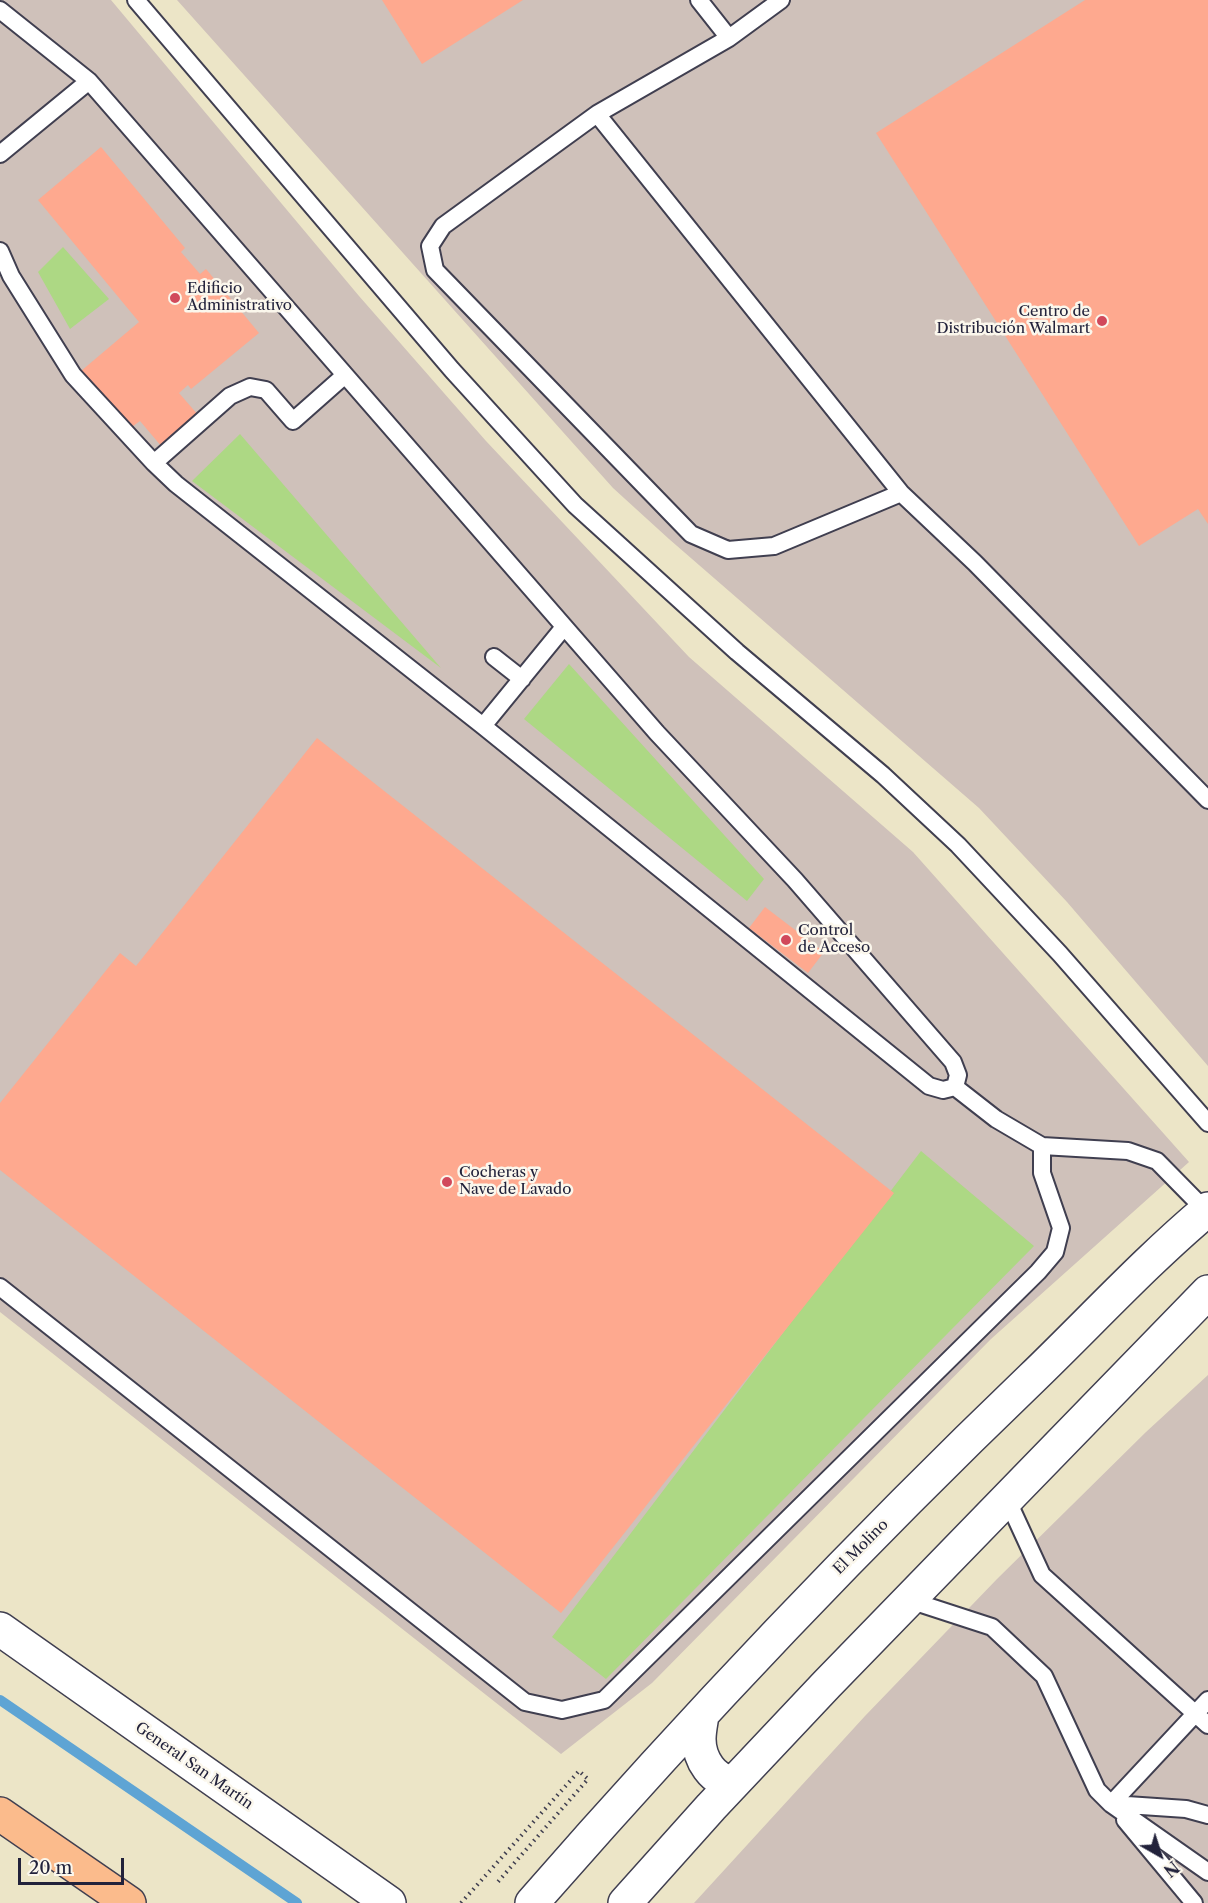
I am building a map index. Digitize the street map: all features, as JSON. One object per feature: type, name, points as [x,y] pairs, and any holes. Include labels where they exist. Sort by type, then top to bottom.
[{"type":"highway","points":[[0,1814],[129,1903]]},
{"type":"street","name":"El Molino","points":[[532,1903],[811,1598],[928,1479],[1207,1211]]},
{"type":"street","points":[[625,1903],[735,1782],[1208,1292]]},
{"type":"street","name":"General San Martín","points":[[0,1629],[389,1903]]},
{"type":"street","points":[[702,1715],[699,1738],[705,1762],[721,1780],[735,1782]]},
{"type":"lane","points":[[136,0],[452,370],[575,505],[737,652],[882,775],[958,845],[1060,954],[1208,1123]]},
{"type":"lane","points":[[699,0],[729,38]]},
{"type":"lane","points":[[781,0],[729,38],[597,114],[443,226],[430,246],[435,270],[691,534],[728,550],[774,546],[902,493]]},
{"type":"lane","points":[[0,10],[89,81],[657,733],[795,880],[953,1062],[958,1075],[955,1087]]},
{"type":"lane","points":[[0,154],[89,81]]},
{"type":"lane","points":[[597,114],[902,493],[983,571],[1208,800]]},
{"type":"lane","points":[[0,251],[11,276],[73,375],[154,463],[177,484],[483,726],[928,1086],[943,1090],[955,1087]]},
{"type":"lane","points":[[154,463],[230,396],[250,387],[266,390],[293,421],[345,375]]},
{"type":"lane","points":[[483,726],[564,627]]},
{"type":"lane","points":[[494,657],[522,679]]},
{"type":"lane","points":[[955,1087],[996,1119],[1042,1146],[1128,1151],[1157,1161],[1207,1211]]},
{"type":"lane","points":[[0,1287],[525,1701],[562,1710],[604,1700],[1038,1272],[1054,1252],[1061,1228],[1042,1173],[1042,1146]]},
{"type":"lane","points":[[1008,1499],[1042,1575],[1202,1719]]},
{"type":"lane","points":[[909,1600],[992,1627],[1044,1676],[1096,1790],[1111,1804],[1194,1903]]},
{"type":"lane","points":[[1111,1804],[1202,1719],[1208,1700]]},
{"type":"lane","points":[[1111,1804],[1186,1809],[1208,1815]]},
{"type":"lane","points":[[1111,1804],[1208,1872]]},
{"type":"path","points":[[461,1903],[579,1771],[588,1779],[496,1884]]},
{"type":"shaded area","points":[[0,0],[111,0],[359,296],[486,441],[689,657],[913,852],[1189,1162],[991,1339],[652,1683],[561,1754],[0,1312]]},
{"type":"shaded area","points":[[177,0],[1208,0],[1208,1066],[1067,902],[979,808],[613,488]]},
{"type":"shaded area","points":[[1208,1375],[1208,1903],[694,1903],[865,1716],[997,1579],[1146,1432]]},
{"type":"green space","points":[[63,247],[109,299],[70,329],[38,272]]},
{"type":"green space","points":[[240,434],[441,668],[192,481]]},
{"type":"green space","points":[[569,664],[764,879],[747,901],[524,719]]},
{"type":"green space","points":[[921,1151],[1034,1246],[606,1679],[552,1637]]},
{"type":"building","points":[[382,0],[523,0],[422,64]]},
{"type":"building","name":"Centro de Distribución Walmart","points":[[1085,0],[1208,0],[1208,524],[1198,509],[1139,546],[876,133]]},
{"type":"building","name":"Edificio Administrativo","points":[[101,147],[185,248],[181,252],[200,274],[206,269],[259,333],[191,389],[188,385],[179,393],[199,416],[162,447],[140,421],[129,429],[81,371],[139,322],[38,200]]},
{"type":"building","name":"Cocheras y Nave de Lavado","points":[[317,738],[894,1193],[561,1613],[0,1170],[0,1103],[120,953],[136,966]]},
{"type":"building","name":"Control de Acceso","points":[[765,907],[824,952],[808,973],[749,928]]},
{"type":"waterway","points":[[0,1700],[297,1903]]},
{"type":"place","name":"Edificio Administrativo","points":[[175,298]]},
{"type":"place","name":"Centro de Distribución Walmart","points":[[1102,321]]},
{"type":"place","name":"Control de Acceso","points":[[786,940]]},
{"type":"place","name":"Cocheras y Nave de Lavado","points":[[447,1182]]}]
